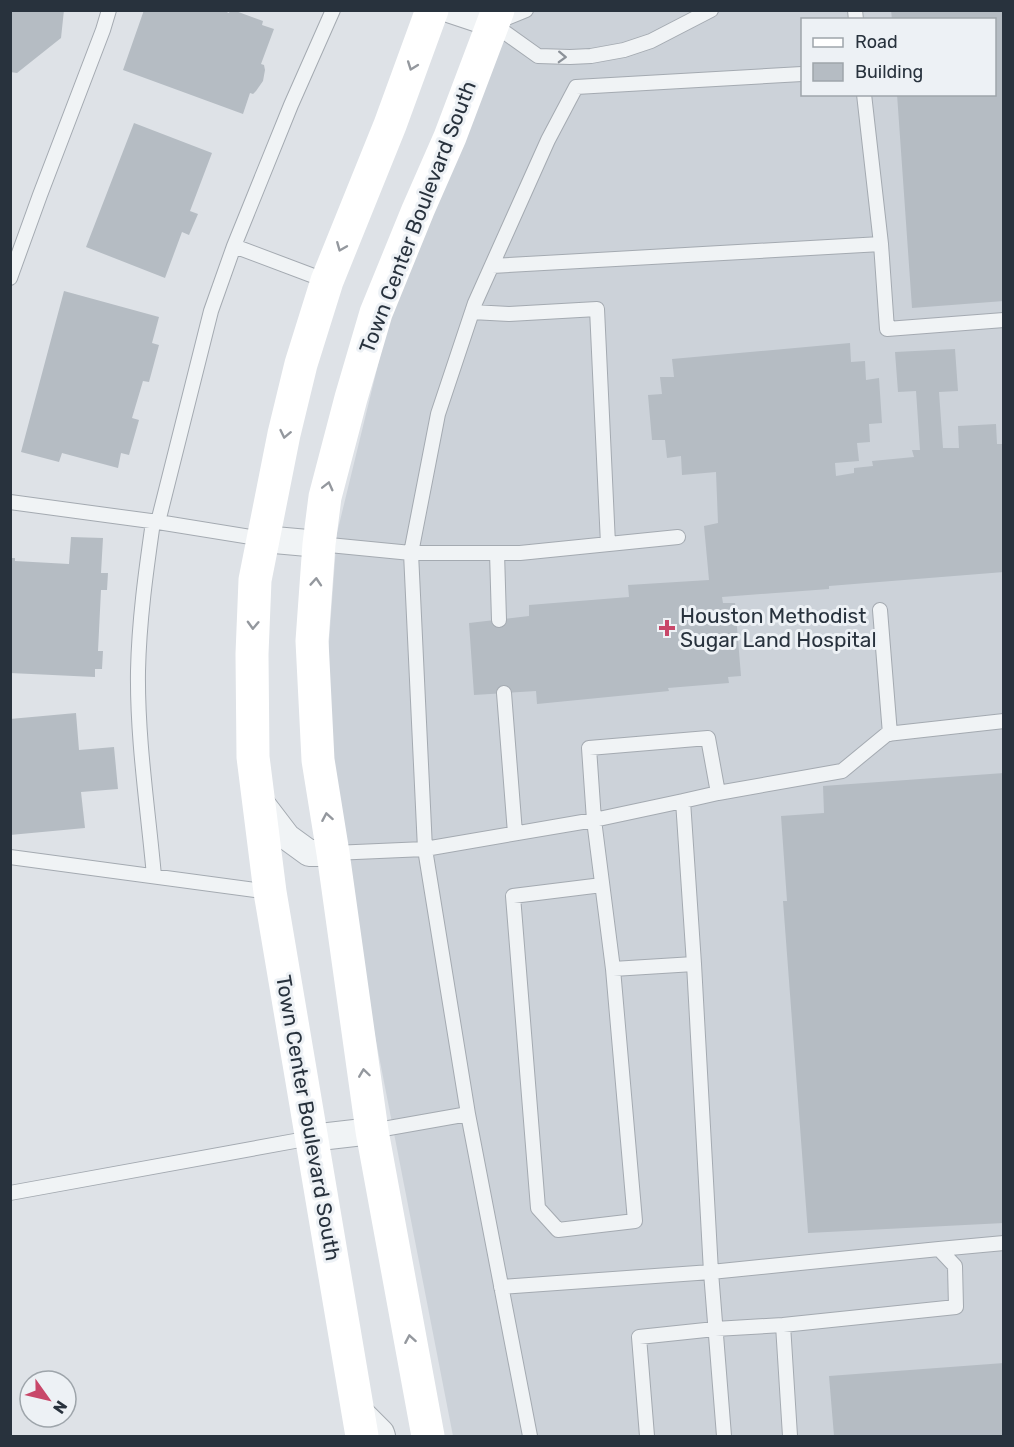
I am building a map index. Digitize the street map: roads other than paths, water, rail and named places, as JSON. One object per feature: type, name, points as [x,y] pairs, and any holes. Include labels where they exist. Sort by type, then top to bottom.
[{"type":"street","name":"Town Center Boulevard South","points":[[360,1423],[270,892],[258,799],[253,757],[252,654],[255,580],[284,434],[301,364],[327,281],[390,125],[432,10]]},
{"type":"street","points":[[451,10],[496,17]]},
{"type":"street","name":"Town Center Boulevard South","points":[[428,1437],[372,1131],[318,760],[312,641],[319,544],[328,486],[376,313],[450,137],[496,17]]},
{"type":"street","points":[[263,539],[319,544]]},
{"type":"street","points":[[258,799],[287,837],[309,853],[333,853]]},
{"type":"street","points":[[311,1138],[372,1131]]},
{"type":"street","points":[[360,1423],[381,1433],[382,1437]]},
{"type":"lane","points":[[10,278],[109,10]]},
{"type":"lane","points":[[154,876],[140,727],[138,671],[144,583],[155,522],[211,311],[234,246],[291,105],[333,10]]},
{"type":"lane","points":[[496,17],[526,10]]},
{"type":"lane","points":[[496,17],[538,56],[591,56],[624,51],[651,41],[711,10]]},
{"type":"lane","points":[[530,1437],[468,1114],[425,849],[411,553],[438,414],[472,312],[548,140],[576,87],[801,74]]},
{"type":"lane","points":[[864,96],[881,244],[887,329],[1004,320]]},
{"type":"lane","points":[[492,266],[881,244]]},
{"type":"lane","points":[[234,246],[327,281]]},
{"type":"lane","points":[[472,312],[509,314],[597,309],[608,544]]},
{"type":"lane","points":[[10,502],[263,539]]},
{"type":"lane","points":[[319,544],[411,553],[520,553],[678,537]]},
{"type":"lane","points":[[496,553],[499,620]]},
{"type":"lane","points":[[880,610],[890,734]]},
{"type":"lane","points":[[504,693],[514,833]]},
{"type":"lane","points":[[333,853],[425,849],[594,820],[718,793],[842,771],[887,734],[1004,722]]},
{"type":"lane","points":[[602,885],[513,896],[538,1208],[558,1230],[635,1221],[613,969],[594,820],[589,748],[708,738],[718,793]]},
{"type":"lane","points":[[683,801],[711,1272],[724,1437]]},
{"type":"lane","points":[[10,857],[270,892]]},
{"type":"lane","points":[[613,969],[694,964]]},
{"type":"lane","points":[[372,1131],[468,1114]]},
{"type":"lane","points":[[10,1193],[311,1138]]},
{"type":"lane","points":[[501,1287],[711,1272],[1004,1243]]},
{"type":"lane","points":[[647,1437],[639,1337],[956,1307],[955,1266],[939,1249]]},
{"type":"lane","points":[[783,1325],[790,1437]]},
{"type":"place","name":"Houston Methodist Sugar Land Hospital","points":[[667,628]]}]
